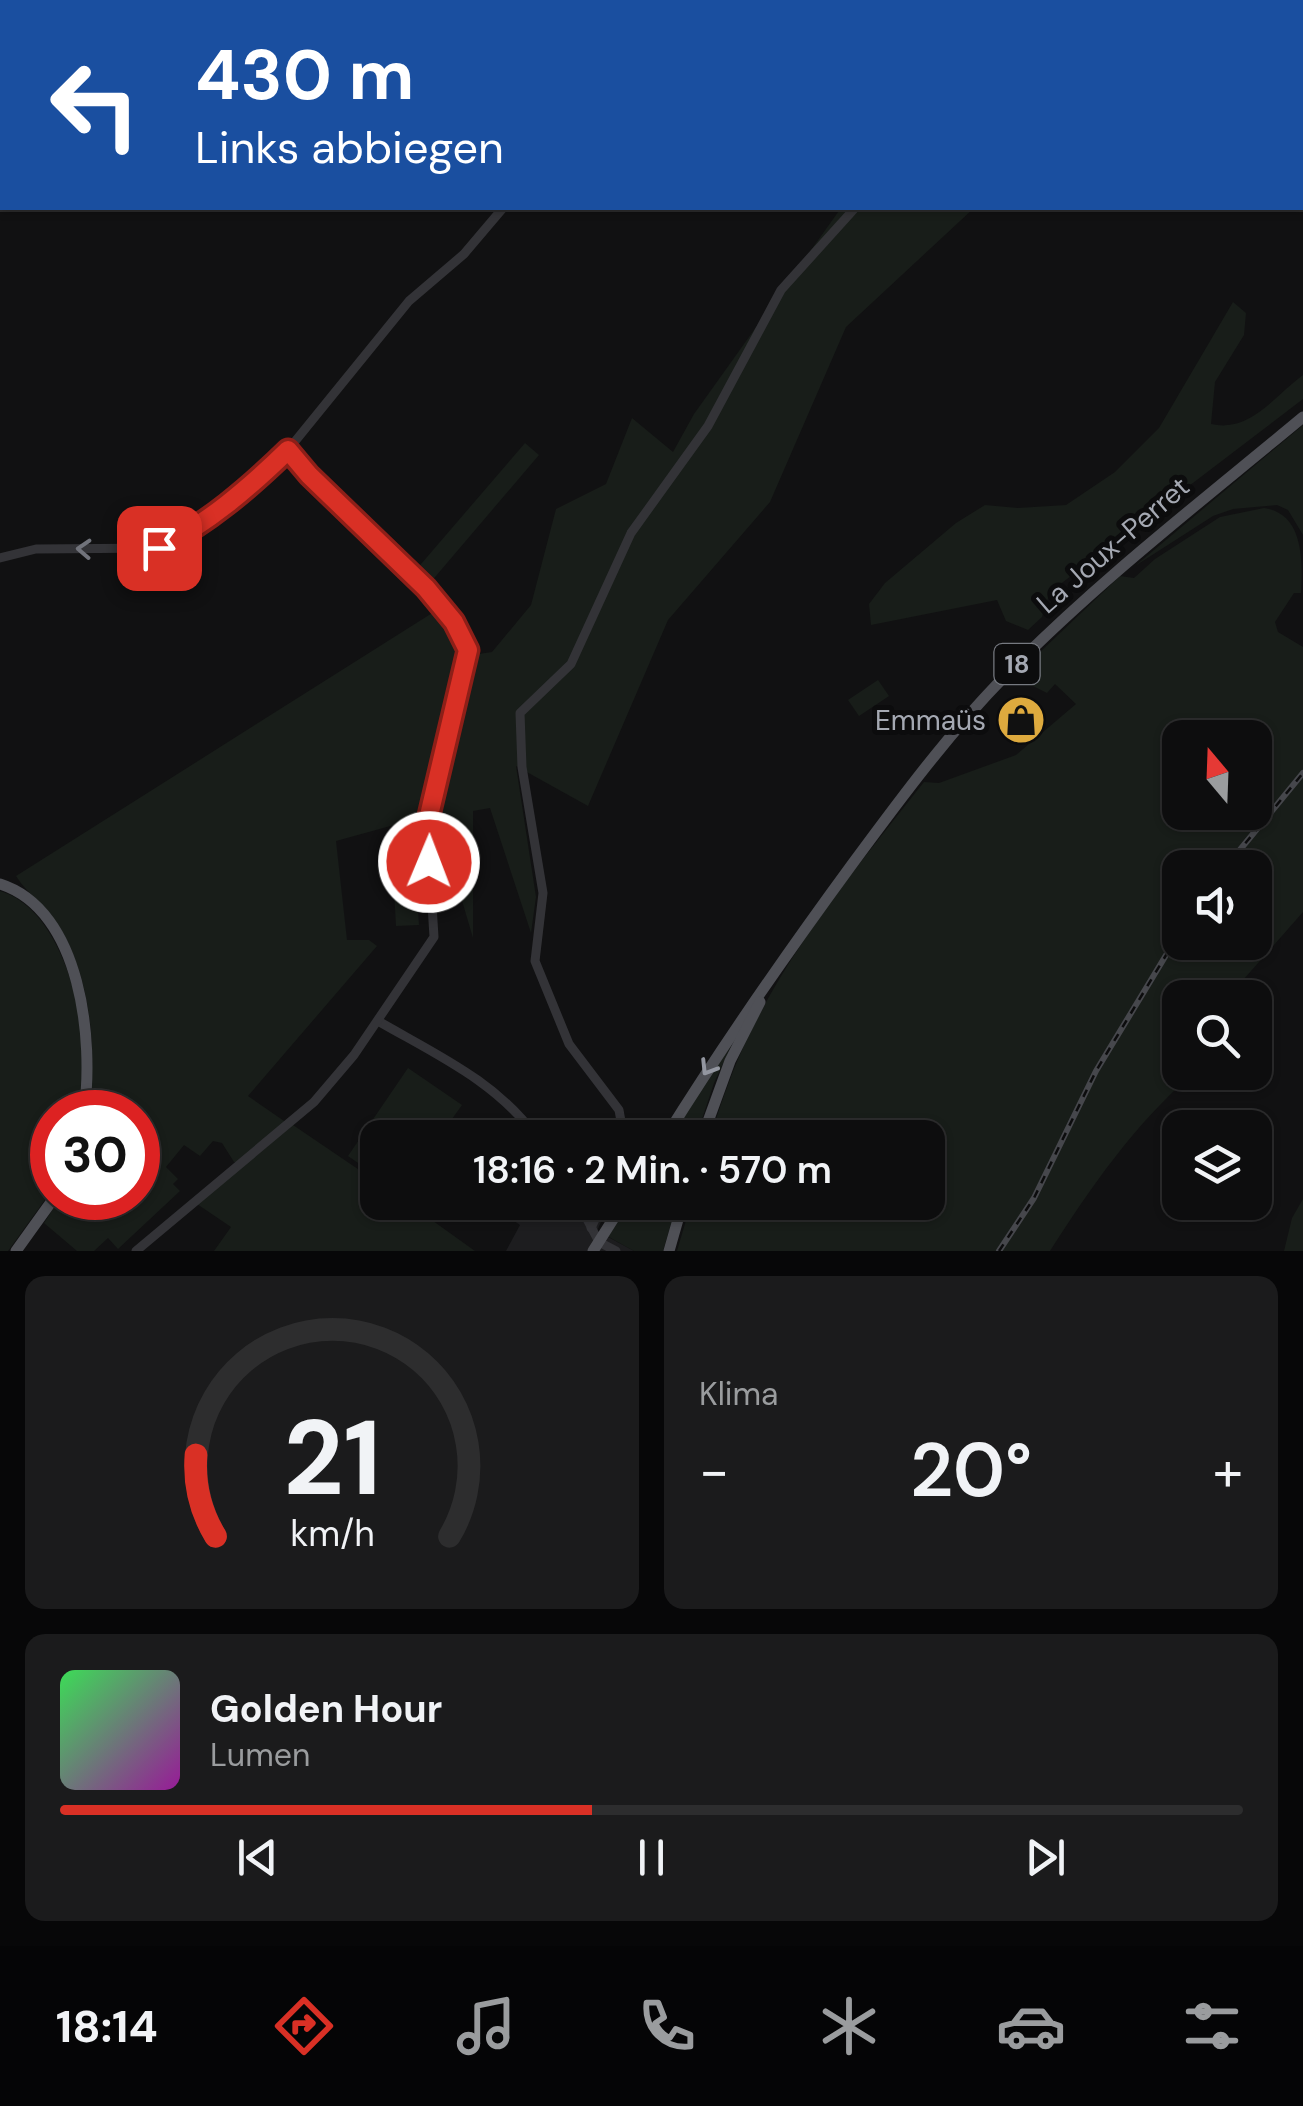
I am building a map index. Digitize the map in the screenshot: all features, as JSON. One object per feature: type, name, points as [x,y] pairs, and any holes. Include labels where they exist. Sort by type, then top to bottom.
[{"type":"main road","name":"La Joux-Perret","points":[[676,1120],[733,1029],[911,785],[997,685],[1089,597],[1303,418]]},
{"type":"main road","points":[[0,884],[25,896],[43,913],[72,970],[88,1044],[88,1090]]},
{"type":"main road","name":"La Joux-Perret","points":[[709,1120],[730,1061],[784,959]]},
{"type":"main road","points":[[16,1251],[38,1220]]},
{"type":"main road","points":[[596,1246],[613,1220]]},
{"type":"main road","points":[[670,1251],[678,1220]]},
{"type":"street","points":[[0,558],[36,549],[159,548],[180,537],[235,498],[288,450],[409,301],[464,254],[500,210]]},
{"type":"street","points":[[621,1120],[619,1110],[569,1044],[535,961],[543,893],[520,713],[572,664],[631,532],[708,426],[781,290],[852,210]]},
{"type":"street","points":[[136,1251],[314,1102],[378,1021],[434,937],[427,824],[468,650],[454,622],[426,588],[288,450]]},
{"type":"street","points":[[378,1021],[495,1091],[523,1120]]},
{"type":"street","points":[[588,1220],[596,1246],[616,1251]]},
{"type":"street","points":[[592,1228],[595,1220]]},
{"type":"shaded area","points":[[840,210],[972,210],[846,327],[770,502],[668,620],[588,806],[516,766],[536,897],[531,933],[490,808],[473,811],[473,938],[438,819],[472,655],[492,652],[531,605],[556,509],[606,484],[632,418],[673,452],[694,414]]},
{"type":"shaded area","points":[[1233,302],[1246,313],[1244,335],[1215,382],[1211,424],[1238,423],[1250,418],[1303,375],[1303,399],[1050,592],[1042,617],[1028,630],[1006,621],[997,600],[871,625],[869,604],[885,583],[956,523],[985,505],[1066,505],[1115,472],[1159,428]]},
{"type":"shaded area","points":[[1303,425],[1303,535],[1288,510],[1277,505],[1233,509],[1213,516],[1135,566]]},
{"type":"shaded area","points":[[525,443],[539,455],[430,583],[415,571]]},
{"type":"shaded area","points":[[1264,508],[1277,512],[1293,528],[1302,566],[1301,593],[1294,593],[1275,622],[1278,632],[1303,647],[1303,912],[1272,947],[1272,850],[1162,850],[1162,960],[1261,960],[1243,980],[1162,980],[1162,1090],[1175,1090],[1116,1156],[1050,1251],[677,1251],[686,1220],[945,1220],[945,1120],[716,1120],[740,1056],[769,996],[854,871],[924,782],[939,783],[1016,755],[1076,704],[1055,684],[1047,693],[1025,682],[1018,673],[1120,576],[1134,578],[1155,559],[1220,517]]},
{"type":"shaded area","points":[[437,610],[454,633],[462,651],[462,665],[446,710],[423,817],[336,841],[347,940],[369,940],[377,946],[248,1096],[287,1123],[238,1163],[222,1143],[213,1141],[200,1156],[184,1145],[166,1167],[178,1179],[173,1184],[180,1191],[160,1210],[160,1090],[91,1090],[92,1040],[78,966],[57,923],[16,876]]},
{"type":"shaded area","points":[[878,680],[889,696],[859,716],[848,700]]},
{"type":"shaded area","points":[[413,834],[419,925],[396,926],[391,836]]},
{"type":"shaded area","points":[[0,891],[33,912],[57,946],[73,987],[84,1047],[81,1090],[30,1090],[30,1220],[8,1251],[0,1251]]},
{"type":"shaded area","points":[[738,1031],[702,1120],[681,1120]]},
{"type":"shaded area","points":[[408,1068],[462,1105],[451,1120],[373,1120]]},
{"type":"shaded area","points":[[293,1125],[360,1170],[360,1220],[432,1220],[475,1251],[214,1251],[231,1227],[197,1204]]},
{"type":"shaded area","points":[[360,1138],[360,1164],[348,1156]]},
{"type":"shaded area","points":[[1303,1199],[1303,1251],[1284,1251],[1292,1218]]},
{"type":"shaded area","points":[[149,1220],[118,1249],[108,1238],[94,1251],[77,1251],[44,1223]]},
{"type":"shaded area","points":[[513,1220],[602,1220],[597,1231],[634,1251],[506,1251],[520,1225]]},
{"type":"shaded area","points":[[617,1220],[672,1220],[663,1251],[634,1251],[607,1236]]},
{"type":"railway","points":[[1240,850],[1303,773]]},
{"type":"railway","points":[[999,1251],[1034,1198],[1096,1071],[1163,960]]},
{"type":"place","name":"Emmaüs","points":[[1021,720]]},
{"type":"route","points":[[159,548],[235,498],[288,450],[426,588],[454,622],[468,650],[427,824],[429,862]]}]
